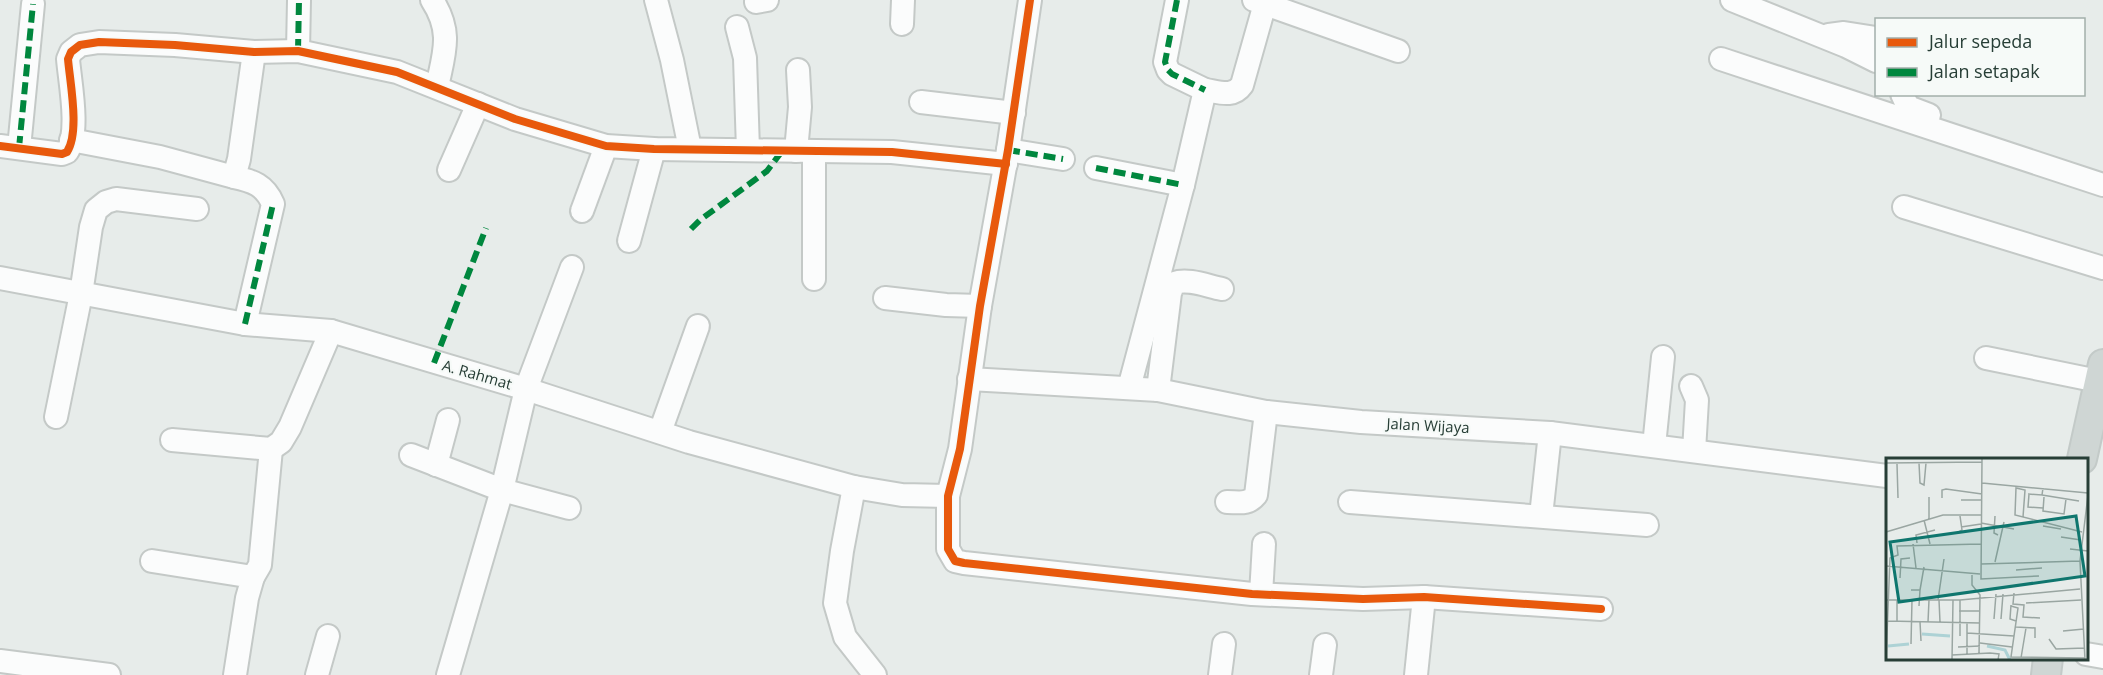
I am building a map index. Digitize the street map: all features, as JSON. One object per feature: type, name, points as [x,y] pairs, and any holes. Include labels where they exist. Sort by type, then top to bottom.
[{"type":"main road","points":[[2082,458],[2102,375]]},
{"type":"main road","points":[[2046,675],[2048,660]]},
{"type":"street","points":[[298,51],[299,0]]},
{"type":"street","points":[[432,0],[443,18],[446,38],[437,87]]},
{"type":"street","points":[[656,0],[672,60],[690,149]]},
{"type":"street","points":[[902,24],[903,0]]},
{"type":"street","points":[[1030,0],[1007,157],[980,306],[960,449],[948,496],[948,549],[955,561],[1261,594],[1363,598],[1424,597],[1601,609]]},
{"type":"street","points":[[1177,0],[1166,62],[1168,70],[1205,90],[1232,94],[1239,91],[1262,1],[1398,51]]},
{"type":"street","points":[[1732,0],[1821,35],[1875,61]]},
{"type":"street","points":[[33,4],[9,147],[62,154],[69,150],[73,114],[68,59],[70,52],[80,45],[99,42],[175,45],[254,52],[298,51],[397,72],[515,119],[606,146],[654,149],[892,152],[1063,159]]},
{"type":"street","points":[[737,27],[745,58],[748,150]]},
{"type":"street","points":[[1821,35],[1844,33],[1875,38]]},
{"type":"street","points":[[234,177],[239,159],[254,52]]},
{"type":"street","points":[[1721,59],[2103,185]]},
{"type":"street","points":[[798,70],[814,279]]},
{"type":"street","points":[[1129,388],[1183,185],[1205,90]]},
{"type":"street","points":[[1903,96],[1908,107],[1924,104],[2103,171]]},
{"type":"street","points":[[921,102],[1014,113]]},
{"type":"street","points":[[449,170],[478,104]]},
{"type":"street","points":[[71,140],[160,157],[252,181],[264,188],[273,204],[245,324]]},
{"type":"street","points":[[582,211],[606,146]]},
{"type":"street","points":[[629,241],[654,149]]},
{"type":"street","points":[[1096,168],[1183,185]]},
{"type":"street","points":[[56,417],[96,210],[106,202],[116,199],[197,208]]},
{"type":"street","points":[[1904,207],[2103,268]]},
{"type":"street","points":[[448,675],[502,490],[526,389],[572,267]]},
{"type":"street","name":"A. Rahmat","points":[[0,278],[245,324],[331,331],[660,432],[854,487],[902,495],[948,496]]},
{"type":"street","points":[[1158,390],[1170,293],[1174,283],[1189,282],[1221,288]]},
{"type":"street","points":[[885,298],[946,305],[980,306]]},
{"type":"street","points":[[660,432],[698,326]]},
{"type":"street","points":[[172,440],[271,448],[281,442],[290,427],[331,331]]},
{"type":"street","points":[[1654,446],[1663,357]]},
{"type":"street","points":[[1986,358],[2102,375]]},
{"type":"street","name":"Jalan Wijaya","points":[[969,379],[1158,390],[1266,412],[1361,422],[1550,433],[1886,476]]},
{"type":"street","points":[[1691,386],[1698,400],[1694,451]]},
{"type":"street","points":[[1227,502],[1245,503],[1256,495],[1266,412]]},
{"type":"street","points":[[436,465],[448,420]]},
{"type":"street","points":[[1541,516],[1550,433]]},
{"type":"street","points":[[235,675],[247,598],[253,577],[260,565],[271,448]]},
{"type":"street","points":[[411,455],[502,490],[569,508]]},
{"type":"street","points":[[854,487],[842,551],[836,603],[845,637],[875,675]]},
{"type":"street","points":[[1350,502],[1647,525]]},
{"type":"street","points":[[1261,594],[1264,543]]},
{"type":"street","points":[[152,561],[253,577]]},
{"type":"street","points":[[1416,675],[1424,597]]},
{"type":"street","points":[[317,675],[328,636]]},
{"type":"street","points":[[1220,675],[1224,645]]},
{"type":"street","points":[[1321,675],[1325,645]]},
{"type":"street","points":[[2088,654],[2103,657]]},
{"type":"street","points":[[0,660],[109,675]]},
{"type":"marked path","points":[[298,51],[299,0]]},
{"type":"marked path","points":[[1177,0],[1165,62],[1172,74],[1205,90]]},
{"type":"marked path","points":[[19,148],[33,4]]},
{"type":"marked path","points":[[1008,150],[1063,159]]},
{"type":"marked path","points":[[691,229],[767,171],[782,151]]},
{"type":"marked path","points":[[1096,168],[1183,185]]},
{"type":"marked path","points":[[245,324],[273,204]]},
{"type":"marked path","points":[[434,363],[486,228]]},
{"type":"cycle path","points":[[1030,0],[1008,150],[980,306],[960,449],[948,496],[948,549],[955,561],[1252,594],[1363,599],[1424,597],[1601,609]]},
{"type":"cycle path","points":[[0,146],[62,154],[67,152],[71,143],[74,120],[68,59],[71,52],[80,45],[99,42],[175,45],[254,52],[298,51],[397,72],[515,119],[606,146],[654,149],[892,152],[1006,164]]}]
